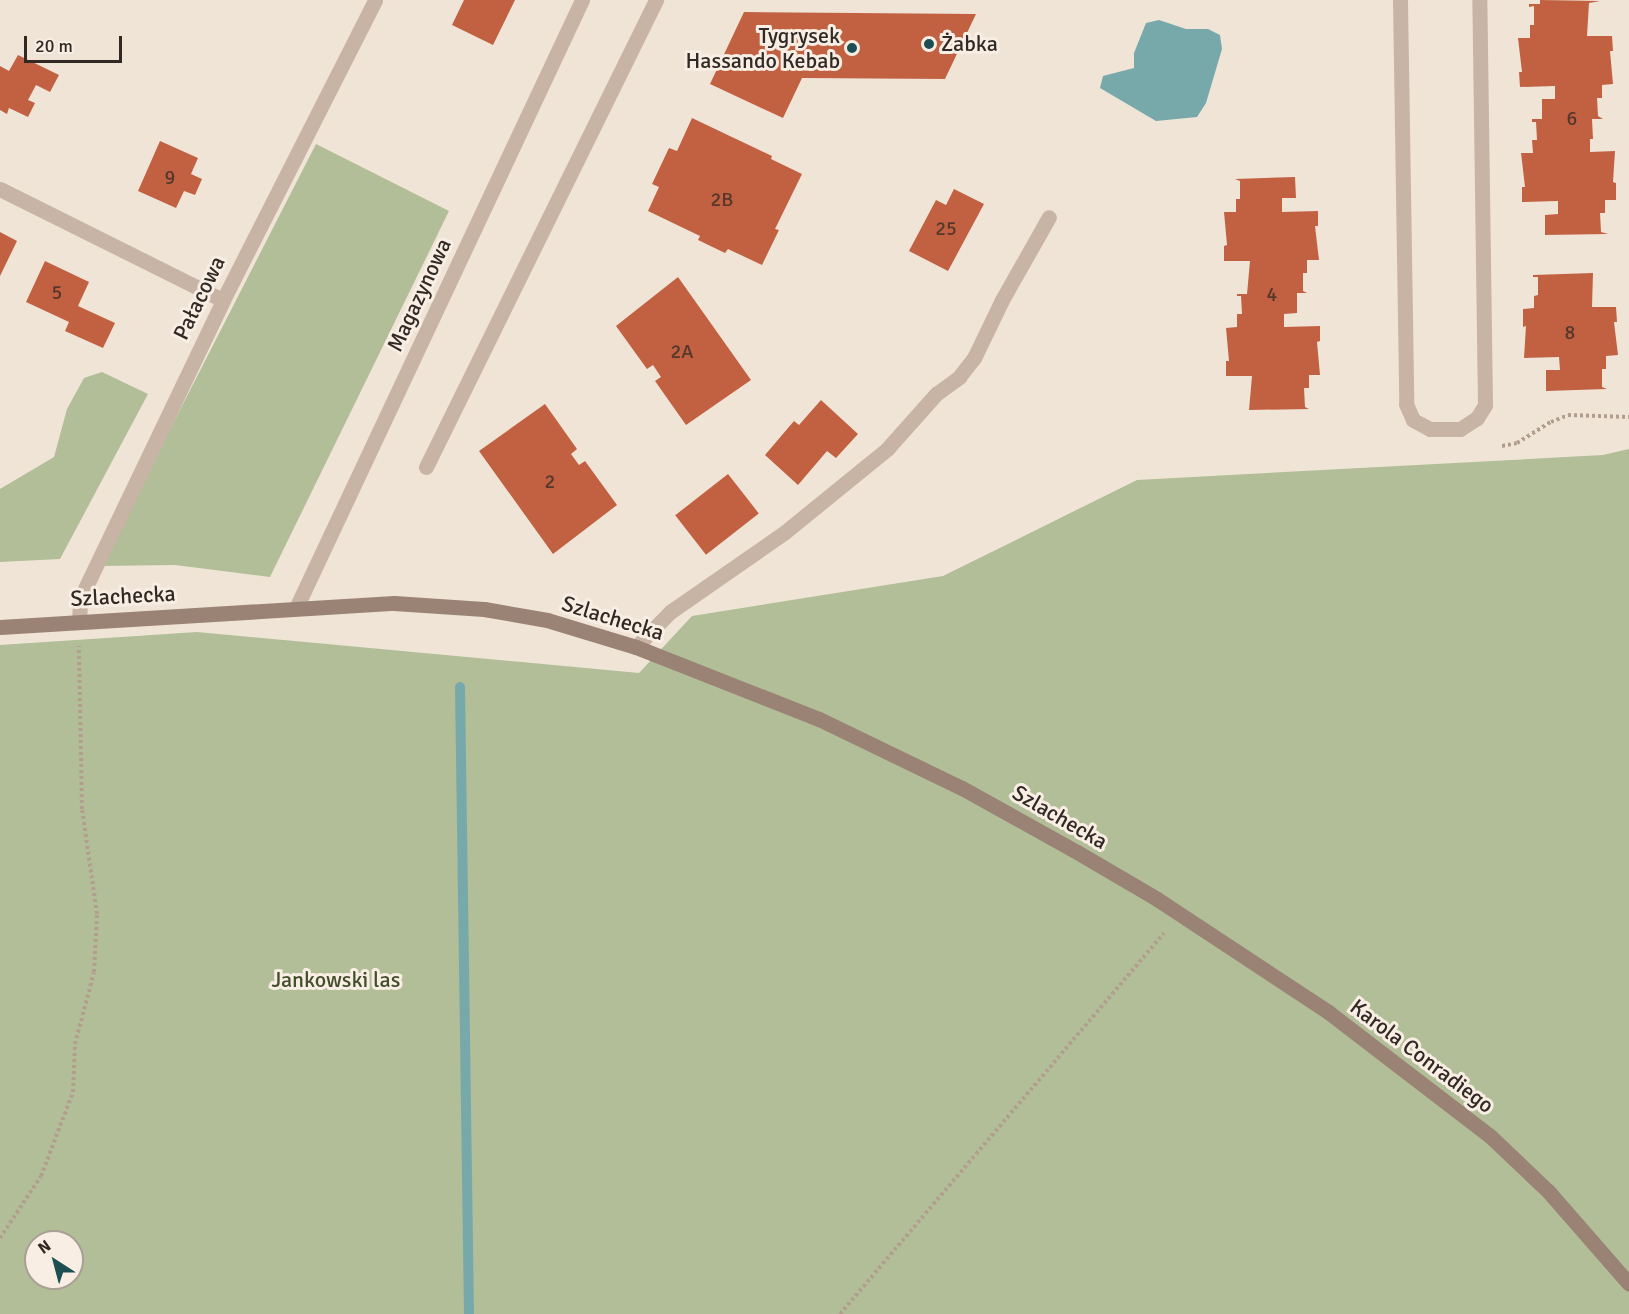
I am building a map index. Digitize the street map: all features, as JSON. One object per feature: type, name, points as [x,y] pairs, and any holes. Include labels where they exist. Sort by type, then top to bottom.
[{"type":"street","name":"Pałacowa","points":[[78,621],[80,599],[223,300],[375,0]]},
{"type":"street","name":"Magazynowa","points":[[296,608],[582,0]]},
{"type":"street","points":[[426,467],[656,0]]},
{"type":"street","points":[[1400,0],[1406,404],[1413,420],[1430,429],[1460,429],[1477,418],[1485,405],[1479,0]]},
{"type":"street","points":[[0,189],[223,300]]},
{"type":"street","points":[[636,647],[670,612],[785,532],[887,449],[936,394],[959,377],[974,358],[1002,300],[1049,217]]},
{"type":"street","name":"Szlachecka","points":[[0,627],[394,603],[483,609],[547,620],[636,647],[819,719],[952,783],[1157,899]]},
{"type":"street","name":"Karola Conradiego","points":[[1157,899],[1327,1011],[1490,1136],[1548,1191],[1629,1284]]},
{"type":"path","points":[[1502,446],[1517,443],[1551,422],[1568,415],[1629,417]]},
{"type":"path","points":[[0,1238],[41,1176],[73,1092],[75,1044],[94,972],[98,914],[82,809],[78,621]]},
{"type":"path","points":[[840,1314],[1179,915]]},
{"type":"green space","points":[[316,144],[449,211],[270,577],[175,565],[100,566]]},
{"type":"green space","points":[[102,372],[148,394],[60,559],[0,562],[0,489],[54,457],[67,409],[84,378]]},
{"type":"green space","name":"Jankowski las","points":[[1629,449],[1629,1314],[0,1314],[0,645],[197,632],[639,673],[692,616],[943,576],[1137,480],[1603,455]]},
{"type":"water","points":[[1159,20],[1186,29],[1208,29],[1220,35],[1222,49],[1206,103],[1197,117],[1156,121],[1100,88],[1103,76],[1134,68],[1134,53],[1146,23]]},
{"type":"building","points":[[464,0],[515,0],[493,45],[452,25]]},
{"type":"building","points":[[1540,0],[1600,1],[1589,3],[1587,36],[1612,36],[1613,51],[1610,51],[1613,84],[1602,85],[1602,98],[1597,98],[1598,116],[1603,119],[1592,119],[1593,139],[1590,139],[1590,152],[1615,151],[1613,182],[1616,183],[1616,200],[1605,200],[1605,213],[1600,213],[1601,232],[1608,234],[1545,235],[1545,215],[1558,214],[1558,201],[1522,202],[1522,187],[1525,187],[1521,153],[1533,153],[1532,140],[1537,140],[1536,122],[1532,122],[1532,119],[1542,119],[1542,99],[1555,99],[1555,86],[1520,87],[1519,72],[1522,72],[1518,38],[1530,38],[1530,25],[1534,25],[1534,6],[1529,7],[1529,4],[1540,4]]},
{"type":"building","points":[[744,12],[976,14],[945,79],[802,78],[783,118],[710,84]]},
{"type":"building","points":[[18,55],[59,75],[50,92],[36,85],[28,100],[35,103],[28,117],[9,108],[7,114],[0,110],[0,66],[9,71]]},
{"type":"building","points":[[692,118],[772,156],[771,159],[802,174],[775,229],[779,230],[762,265],[728,249],[725,253],[698,240],[700,236],[648,211],[659,187],[652,184],[669,148],[677,151]]},
{"type":"building","points":[[160,141],[198,158],[191,174],[202,179],[195,195],[184,191],[176,208],[138,191]]},
{"type":"building","points":[[1295,177],[1296,198],[1282,198],[1282,212],[1318,211],[1318,226],[1315,226],[1319,260],[1307,260],[1307,273],[1303,273],[1303,291],[1307,293],[1297,293],[1297,313],[1284,314],[1284,327],[1320,326],[1320,341],[1317,342],[1320,375],[1309,375],[1309,388],[1304,388],[1305,407],[1309,409],[1249,410],[1252,376],[1226,376],[1226,361],[1229,361],[1226,328],[1237,327],[1237,314],[1242,314],[1241,296],[1237,294],[1247,294],[1250,261],[1224,261],[1224,246],[1227,245],[1224,212],[1236,212],[1236,199],[1240,199],[1240,181],[1235,179]]},
{"type":"building","points":[[954,189],[984,204],[948,271],[909,251],[936,200],[946,205]]},
{"type":"building","points":[[0,232],[17,241],[0,276]]},
{"type":"building","points":[[45,261],[89,282],[78,306],[115,323],[103,348],[65,331],[69,322],[26,302]]},
{"type":"building","points":[[1593,273],[1592,307],[1616,307],[1617,322],[1614,322],[1618,355],[1606,356],[1606,369],[1602,369],[1602,387],[1607,389],[1546,391],[1546,370],[1560,370],[1559,357],[1524,358],[1526,326],[1523,327],[1523,309],[1534,308],[1534,296],[1538,295],[1538,277],[1533,277],[1533,275]]},
{"type":"building","points":[[678,277],[751,380],[686,425],[655,381],[661,377],[653,365],[647,369],[616,326]]},
{"type":"building","points":[[821,400],[858,434],[836,458],[827,451],[798,485],[765,455],[794,421],[799,425]]},
{"type":"building","points":[[545,404],[577,449],[571,454],[579,465],[585,461],[617,505],[553,554],[479,451]]},
{"type":"building","points":[[728,474],[759,513],[706,555],[675,515]]},
{"type":"waterway","points":[[460,687],[469,1314]]},
{"type":"place","name":"Żabka","points":[[929,44]]},
{"type":"place","name":"Tygrysek Hassando Kebab","points":[[852,48]]}]
